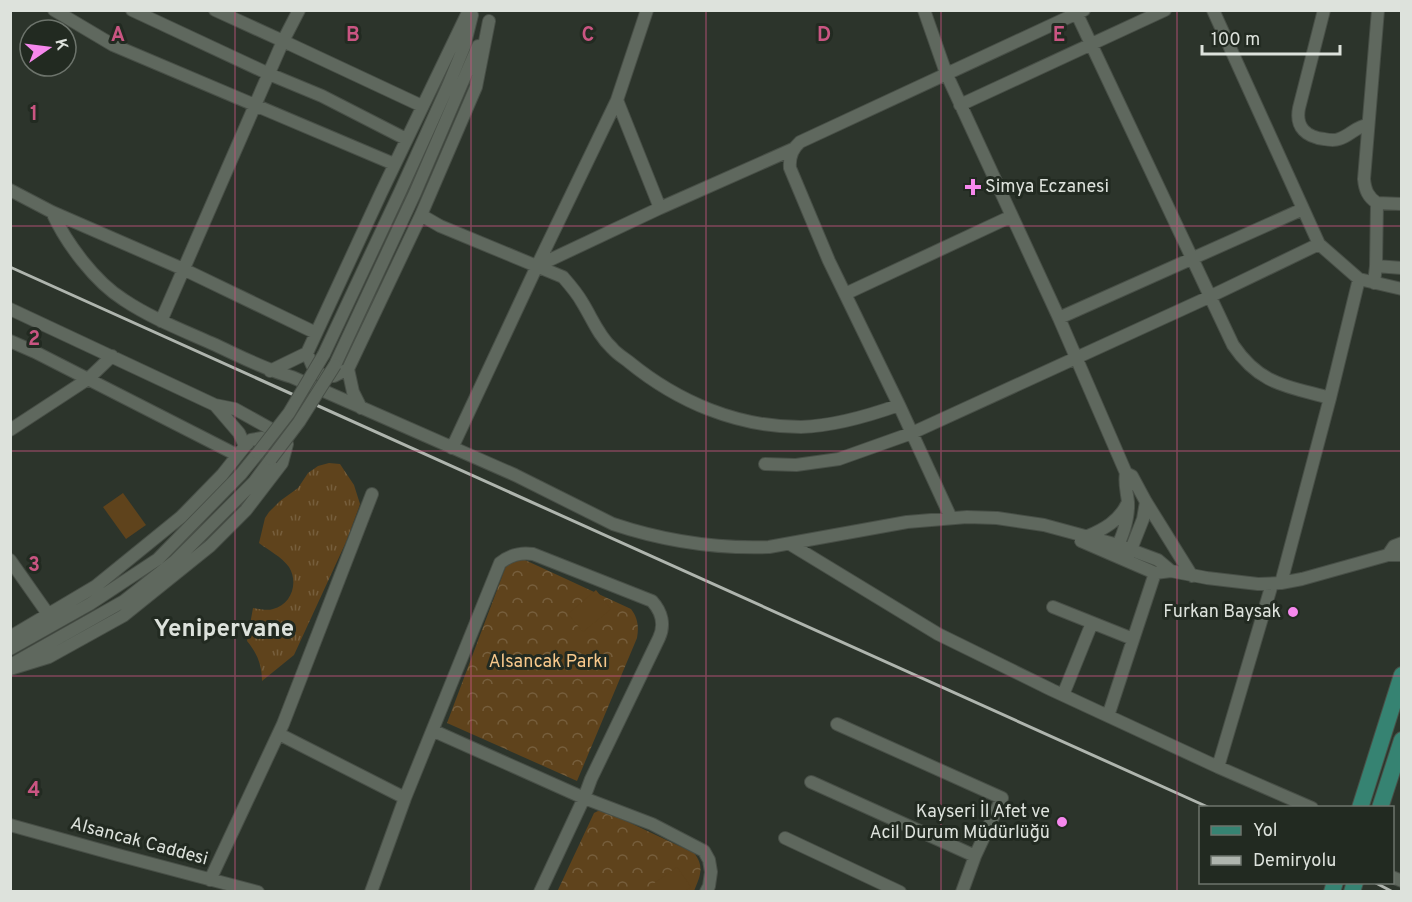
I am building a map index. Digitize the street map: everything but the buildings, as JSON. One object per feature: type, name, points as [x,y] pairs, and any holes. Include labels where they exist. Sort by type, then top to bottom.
[{"type":"main road","points":[[1360,806],[1401,675]]},
{"type":"main road","points":[[1380,806],[1401,740]]},
{"type":"street","points":[[54,10],[113,45],[394,164]]},
{"type":"street","points":[[132,10],[269,74],[322,96],[406,139]]},
{"type":"street","points":[[215,10],[422,106]]},
{"type":"street","points":[[161,321],[298,10]]},
{"type":"street","points":[[270,370],[307,353],[394,164],[469,10]]},
{"type":"street","points":[[10,649],[90,604],[158,559],[241,474],[289,413],[324,354],[400,192],[448,86],[464,46],[473,10]]},
{"type":"street","points":[[452,448],[617,100],[647,10]]},
{"type":"street","points":[[924,10],[946,73],[1077,357],[1126,473],[1124,480],[1128,503],[1126,522],[1116,550]]},
{"type":"street","points":[[960,105],[1165,10]]},
{"type":"street","points":[[1213,10],[1319,244],[1359,279],[1401,289]]},
{"type":"street","points":[[1324,10],[1299,108],[1299,122],[1308,135],[1332,140],[1345,136],[1360,126],[1368,125]]},
{"type":"street","points":[[1378,10],[1364,187],[1377,203],[1401,204]]},
{"type":"street","points":[[537,266],[793,149],[800,142],[1078,12],[1091,46],[1233,345],[1251,367],[1275,383],[1330,398]]},
{"type":"street","points":[[361,408],[352,392],[348,369],[421,215],[476,87],[490,16]]},
{"type":"street","points":[[10,667],[124,601],[175,561],[276,461],[335,365],[415,193],[490,16]]},
{"type":"street","points":[[617,100],[660,208]]},
{"type":"street","points":[[793,149],[790,168],[829,261],[951,518]]},
{"type":"street","points":[[10,190],[52,212],[183,269],[316,333]]},
{"type":"street","points":[[1374,283],[1377,203]]},
{"type":"street","points":[[1059,318],[1303,209]]},
{"type":"street","points":[[52,212],[57,224],[81,260],[96,276],[123,300],[161,321],[515,475],[614,524],[639,532],[681,542],[722,547],[769,547],[907,522],[982,517],[1044,525],[1082,536],[1113,522],[1128,503]]},
{"type":"street","points":[[421,215],[440,226],[563,277],[577,294],[601,335],[619,355],[664,388],[711,410],[754,422],[803,427],[859,418],[898,405]]},
{"type":"street","points":[[845,294],[1012,216]]},
{"type":"street","points":[[765,464],[796,465],[839,459],[912,433],[1319,244]]},
{"type":"street","points":[[1376,266],[1401,268]]},
{"type":"street","points":[[1218,767],[1276,583],[1330,398],[1359,279]]},
{"type":"street","points":[[10,309],[215,405],[235,409],[280,434],[286,444],[276,461]]},
{"type":"street","points":[[10,341],[241,450]]},
{"type":"street","points":[[307,353],[312,365],[321,375],[334,376],[348,369]]},
{"type":"street","points":[[10,430],[88,379],[112,356]]},
{"type":"street","points":[[215,405],[239,433],[241,450]]},
{"type":"street","points":[[10,637],[96,586],[181,517],[222,475],[251,440],[262,438],[275,446],[279,453],[276,461]]},
{"type":"street","points":[[1126,473],[1132,476],[1192,576]]},
{"type":"street","points":[[210,880],[279,734],[372,494]]},
{"type":"street","points":[[1129,555],[1143,519],[1146,502]]},
{"type":"street","points":[[1082,536],[1082,541],[1129,555],[1158,560],[1171,571]]},
{"type":"street","points":[[1129,555],[1155,573],[1171,571],[1234,582],[1276,583],[1397,556],[1394,546],[1401,543]]},
{"type":"street","points":[[790,544],[938,633],[1108,716],[1310,806]]},
{"type":"street","points":[[371,891],[405,798],[500,563],[517,554],[533,554],[652,601],[662,616],[662,633],[591,778],[584,798],[540,891]]},
{"type":"street","points":[[10,560],[48,614]]},
{"type":"street","points":[[1108,716],[1155,573]]},
{"type":"street","points":[[1053,607],[1133,639]]},
{"type":"street","points":[[1063,695],[1092,623]]},
{"type":"street","points":[[837,724],[1002,798],[975,856],[962,891]]},
{"type":"street","points":[[434,731],[584,798],[652,825],[704,851],[709,860],[711,872],[706,891]]},
{"type":"street","points":[[279,734],[405,798]]},
{"type":"street","points":[[811,782],[975,856]]},
{"type":"street","name":"Alsancak Caddesi","points":[[10,825],[258,891]]},
{"type":"street","points":[[785,838],[900,891]]},
{"type":"green space","points":[[329,463],[340,464],[354,485],[360,504],[346,542],[294,655],[262,681],[258,660],[247,641],[253,608],[268,610],[279,607],[289,598],[293,586],[292,573],[286,563],[259,543],[265,518],[280,501],[298,488],[308,473],[318,466]]},
{"type":"green space","points":[[123,493],[146,525],[126,539],[103,507]]},
{"type":"green space","name":"Alsancak Parkı","points":[[519,560],[525,560],[631,609],[637,619],[637,638],[577,781],[447,723],[506,566]]},
{"type":"green space","points":[[596,590],[611,609],[583,632],[568,614]]},
{"type":"green space","points":[[605,811],[694,853],[699,862],[700,876],[694,891],[557,892],[594,813]]},
{"type":"green space","points":[[677,867],[691,887],[685,891],[643,891]]},
{"type":"railway","points":[[10,267],[1206,806]]},
{"type":"railway","points":[[1378,884],[1393,892]]},
{"type":"place","name":"Simya Eczanesi","points":[[973,187]]},
{"type":"place","name":"Furkan Baysak","points":[[1293,612]]},
{"type":"place","name":"Kayseri İl Afet ve Acil Durum Müdürlüğü","points":[[1062,822]]},
{"type":"district","name":"Yenipervane","points":[[224,630]]}]
